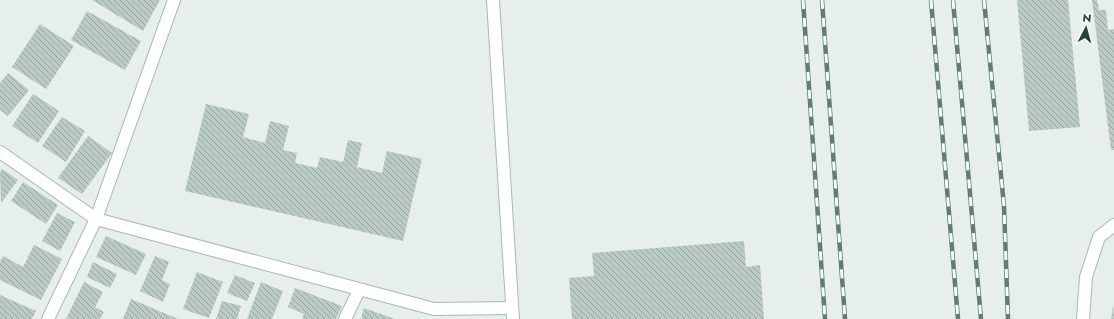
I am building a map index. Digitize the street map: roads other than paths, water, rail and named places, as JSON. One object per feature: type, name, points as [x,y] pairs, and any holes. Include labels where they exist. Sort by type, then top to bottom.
[{"type":"street","points":[[48,319],[96,219],[174,0]]},
{"type":"street","points":[[0,152],[96,219],[359,290],[434,308],[513,313],[493,0]]},
{"type":"street","points":[[1083,319],[1086,277],[1099,237],[1114,225]]},
{"type":"street","points":[[345,319],[359,290]]},
{"type":"railway","points":[[803,0],[825,319]]},
{"type":"railway","points":[[822,0],[845,319]]},
{"type":"railway","points":[[931,0],[958,319]]},
{"type":"railway","points":[[953,0],[981,319]]},
{"type":"railway","points":[[984,0],[1004,206],[1008,319]]}]
